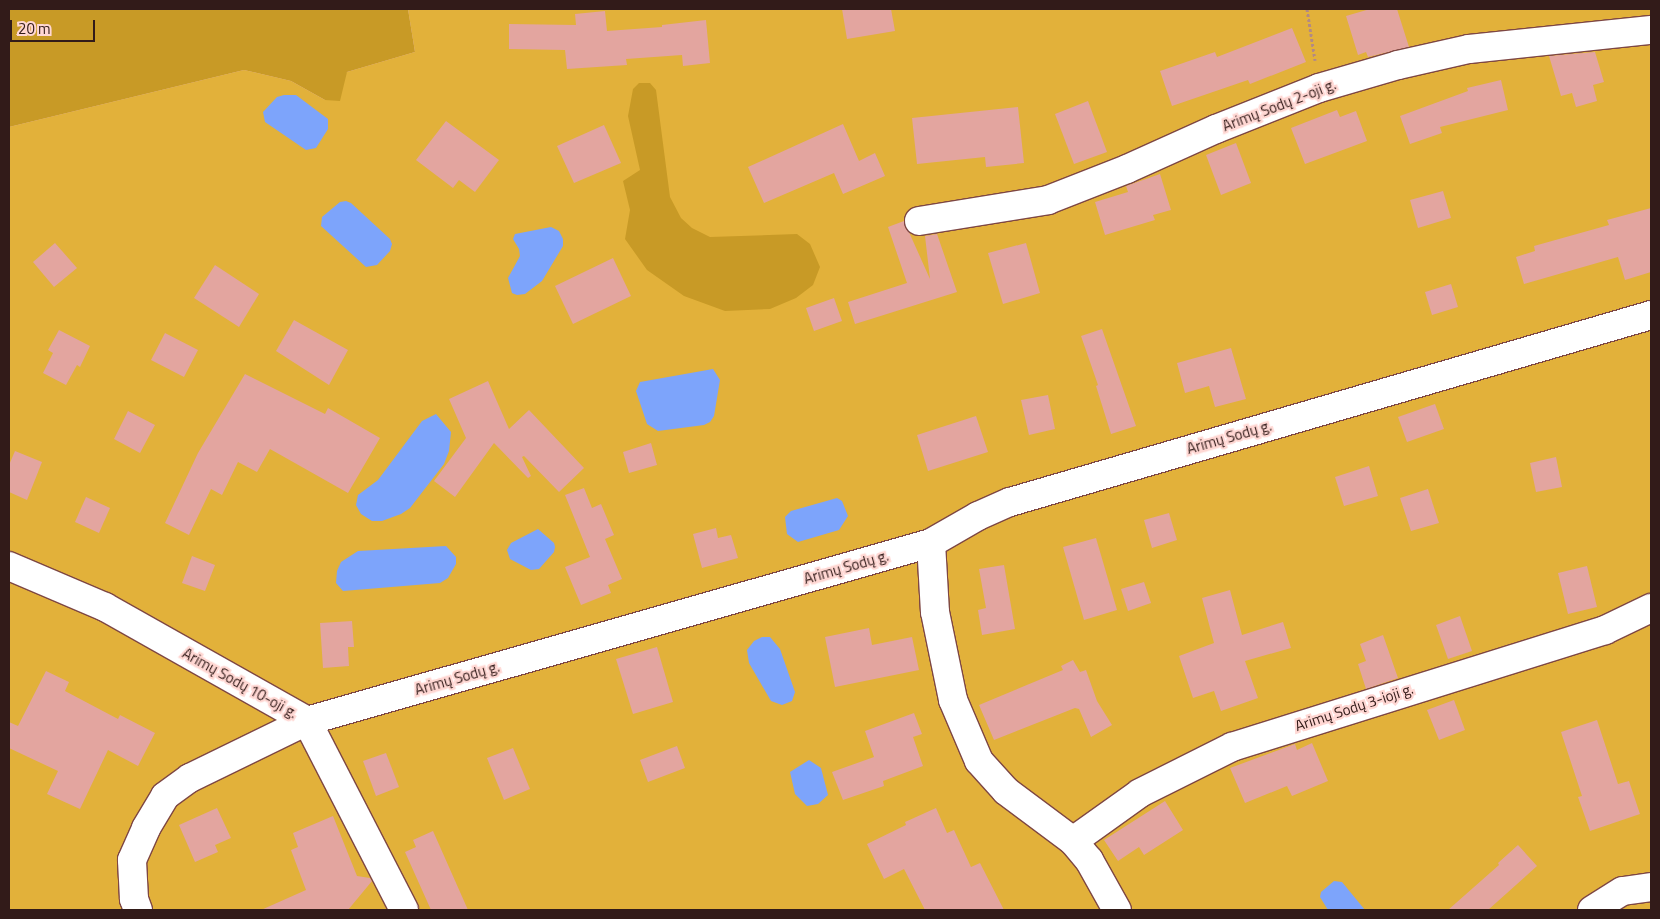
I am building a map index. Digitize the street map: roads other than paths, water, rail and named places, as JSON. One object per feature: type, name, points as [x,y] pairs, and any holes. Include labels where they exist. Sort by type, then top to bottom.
[{"type":"street","name":"Arimų Sodų 2-oji g.","points":[[918,222],[1048,200],[1127,169],[1216,129],[1319,88],[1398,65],[1469,49],[1651,30]]},
{"type":"street","name":"Arimų Sodų g.","points":[[138,910],[134,899],[132,860],[146,828],[165,796],[190,778],[307,720],[931,543],[978,516],[1010,502],[1651,315]]},
{"type":"street","points":[[931,543],[935,612],[953,700],[980,761],[1006,791],[1072,840],[1089,860],[1117,910]]},
{"type":"street","name":"Arimų Sodų 10-oji g.","points":[[9,566],[105,607],[307,720],[404,910]]},
{"type":"street","name":"Arimų Sodų 3-ioji g.","points":[[1072,840],[1140,793],[1232,746],[1605,630],[1651,608]]},
{"type":"street","points":[[1595,910],[1623,891],[1651,887]]},
{"type":"water","points":[[296,95],[328,119],[328,129],[316,148],[306,150],[265,122],[263,112],[277,97]]},
{"type":"water","points":[[346,201],[351,203],[390,239],[392,244],[390,251],[377,265],[366,267],[321,226],[322,217],[340,202]]},
{"type":"water","points":[[551,227],[559,231],[563,239],[563,246],[542,281],[525,294],[517,295],[512,293],[508,278],[520,256],[519,249],[513,239],[515,234]]},
{"type":"water","points":[[713,369],[720,380],[714,416],[710,422],[704,425],[658,431],[647,424],[636,391],[640,382]]},
{"type":"water","points":[[436,414],[451,432],[449,451],[444,464],[410,508],[401,514],[382,521],[372,521],[361,514],[356,505],[358,495],[378,480],[422,421]]},
{"type":"water","points":[[837,498],[842,501],[848,516],[839,530],[798,542],[787,534],[785,517],[791,511]]},
{"type":"water","points":[[538,529],[554,543],[555,547],[554,552],[539,569],[531,570],[510,559],[507,550],[511,543]]},
{"type":"water","points":[[446,546],[456,557],[456,564],[448,578],[440,583],[343,591],[336,583],[337,571],[341,562],[358,551]]},
{"type":"water","points":[[762,637],[770,637],[780,649],[795,692],[792,701],[782,705],[771,701],[749,663],[747,650],[754,641]]},
{"type":"water","points":[[809,760],[821,768],[828,795],[818,804],[807,806],[795,794],[790,772]]},
{"type":"water","points":[[1334,881],[1342,882],[1365,910],[1328,910],[1320,897],[1321,892]]}]
